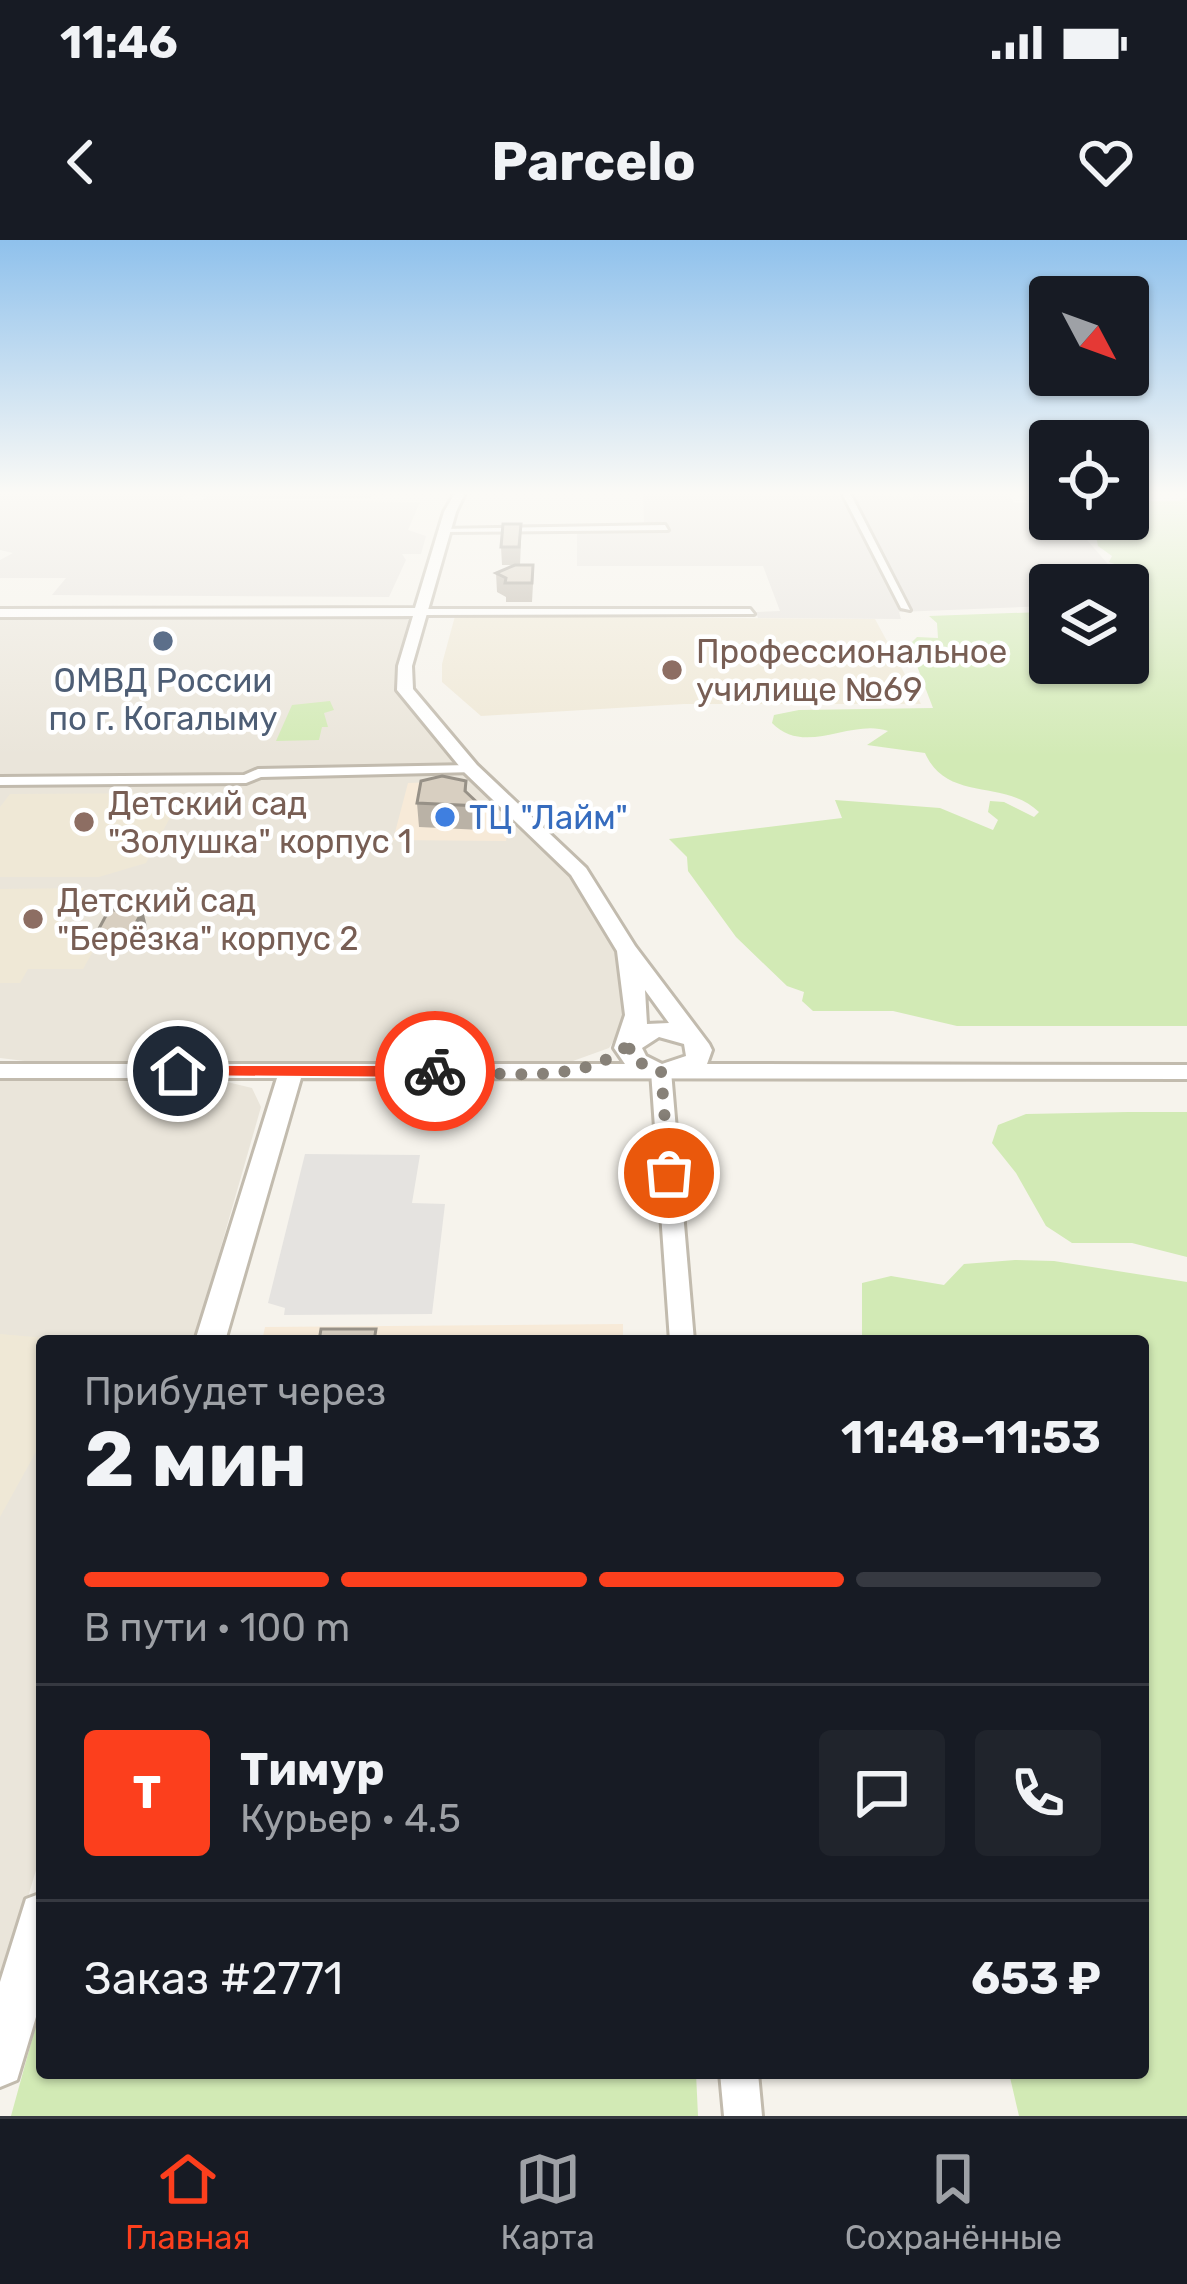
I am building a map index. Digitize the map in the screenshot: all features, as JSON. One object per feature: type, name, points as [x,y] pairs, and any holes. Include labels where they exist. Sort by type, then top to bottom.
[{"type":"street","points":[[429,581],[403,675],[405,691],[471,769],[580,872],[632,961],[694,1040],[700,1051],[697,1060],[666,1071],[633,1060],[629,1050],[636,1022],[632,961]]},
{"type":"street","points":[[892,581],[906,608]]},
{"type":"street","points":[[0,614],[750,612]]},
{"type":"street","points":[[0,781],[246,779],[258,773],[471,769]]},
{"type":"street","points":[[565,1071],[612,1059],[633,1040],[662,1029],[694,1040],[726,1060],[812,1068]]},
{"type":"street","points":[[0,1071],[812,1068],[1187,1072]]},
{"type":"street","points":[[666,1071],[682,1335]]},
{"type":"street","points":[[211,1335],[291,1072]]},
{"type":"street","points":[[0,2063],[36,1936]]},
{"type":"street","points":[[740,2079],[743,2116]]},
{"type":"shaded area","points":[[64,581],[397,581],[389,597],[52,595]]},
{"type":"shaded area","points":[[768,581],[1029,581],[1029,607],[899,612],[901,619],[758,618],[756,612],[780,611]]},
{"type":"shaded area","points":[[0,616],[399,616],[411,621],[395,679],[404,702],[455,760],[557,858],[595,909],[616,949],[625,1023],[609,1048],[573,1061],[41,1063],[0,1058]]},
{"type":"shaded area","name":"Профессиональное училище №69","points":[[455,616],[875,619],[921,704],[684,704],[481,716],[442,682]]},
{"type":"shaded area","points":[[408,783],[459,784],[508,828],[506,841],[393,840]]},
{"type":"shaded area","name":"Детский сад \"Золушка\" корпус 1","points":[[183,793],[146,863],[99,877],[0,877],[0,807],[10,794]]},
{"type":"shaded area","name":"Детский сад \"Берёзка\" корпус 2","points":[[84,888],[55,936],[84,939],[96,946],[83,969],[28,969],[20,983],[0,983],[0,889]]},
{"type":"shaded area","points":[[0,1077],[227,1082],[252,1088],[261,1107],[196,1335],[36,1335],[36,1870],[0,1991]]},
{"type":"shaded area","points":[[305,1154],[420,1155],[412,1203],[445,1204],[432,1314],[284,1315],[285,1308],[268,1303]]},
{"type":"shaded area","points":[[623,1324],[623,1335],[263,1335],[265,1327]]},
{"type":"shaded area","points":[[0,1334],[36,1337],[36,1452],[0,1517]]},
{"type":"green space","points":[[1149,581],[1187,581],[1187,1026],[957,1026],[893,1011],[813,1011],[802,1001],[804,992],[787,986],[736,937],[688,871],[687,857],[669,839],[842,818],[835,800],[940,808],[993,830],[998,820],[988,812],[990,801],[1004,802],[1034,817],[1039,812],[1010,795],[947,779],[925,753],[867,745],[888,731],[859,729],[799,737],[772,723],[774,715],[799,710],[933,708],[909,645],[917,637],[938,638],[937,623],[929,616],[1029,612],[1029,684],[1149,684]]},
{"type":"green space","points":[[330,701],[334,710],[324,713],[328,727],[322,727],[319,740],[276,741],[292,705]]},
{"type":"green space","points":[[1187,1112],[1187,1257],[1132,1243],[1072,1243],[1046,1226],[1016,1173],[992,1143],[998,1125],[1026,1114]]},
{"type":"green space","points":[[1054,1261],[1187,1282],[1187,2116],[1019,2116],[1010,2079],[1149,2079],[1149,1335],[862,1335],[862,1283],[891,1276],[944,1285],[964,1264]]},
{"type":"green space","points":[[36,2025],[36,2079],[696,2079],[698,2116],[11,2116]]},
{"type":"building","points":[[442,776],[466,781],[465,791],[481,806],[417,803],[421,781]]},
{"type":"building","points":[[109,910],[143,910],[130,934],[96,934]]},
{"type":"building","points":[[321,1329],[376,1329],[375,1335],[320,1335]]},
{"type":"way so far","points":[[435,1071],[565,1071],[612,1059],[633,1040],[629,1050],[633,1060],[661,1071],[669,1173]]},
{"type":"place","name":"ОМВД России по г. Когалыму","points":[[163,641]]},
{"type":"place","name":"Профессиональное училище №69","points":[[672,670]]},
{"type":"place","name":"ТЦ \"Лайм\"","points":[[445,817]]},
{"type":"place","name":"Детский сад \"Золушка\" корпус 1","points":[[84,822]]},
{"type":"place","name":"Детский сад \"Берёзка\" корпус 2","points":[[33,919]]},
{"type":"route","points":[[178,1071],[435,1071]]}]
